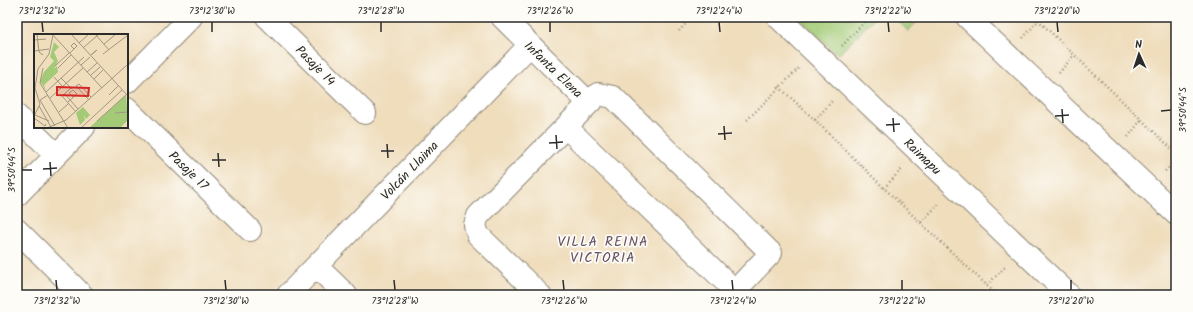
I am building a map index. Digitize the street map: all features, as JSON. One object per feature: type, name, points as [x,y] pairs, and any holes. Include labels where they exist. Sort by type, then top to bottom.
[{"type":"street","points":[[128,81],[191,17]]},
{"type":"street","name":"Pasaje 14","points":[[267,17],[365,113]]},
{"type":"street","name":"Infanta Elena","points":[[502,17],[590,103]]},
{"type":"street","name":"Raimapu","points":[[778,17],[1069,295]]},
{"type":"street","points":[[967,17],[1176,214]]},
{"type":"street","name":"Volcán Llaima","points":[[288,295],[530,45]]},
{"type":"street","points":[[540,295],[478,235],[475,225],[478,216],[598,94],[613,97],[772,253],[733,293],[566,127]]},
{"type":"street","name":"Pasaje 17","points":[[128,110],[250,230]]},
{"type":"street","points":[[17,116],[56,155]]},
{"type":"street","points":[[17,195],[83,128]]},
{"type":"street","points":[[17,230],[82,295]]},
{"type":"street","points":[[316,266],[346,295]]},
{"type":"path","points":[[679,31],[692,17]]},
{"type":"path","points":[[747,120],[779,87],[820,57],[869,17]]},
{"type":"path","points":[[1035,17],[1176,153]]},
{"type":"path","points":[[1020,41],[1038,21]]},
{"type":"path","points":[[1056,75],[1074,55]]},
{"type":"path","points":[[779,87],[997,295]]},
{"type":"path","points":[[815,120],[834,99]]},
{"type":"path","points":[[1124,141],[1141,120]]},
{"type":"path","points":[[884,188],[907,164]]},
{"type":"path","points":[[921,222],[944,198]]},
{"type":"path","points":[[987,285],[1010,261]]},
{"type":"green space","points":[[798,17],[875,17],[838,55]]},
{"type":"green space","points":[[894,17],[921,17],[908,31]]},
{"type":"district","name":"VILLA REINA VICTORIA","points":[[603,250]]}]
